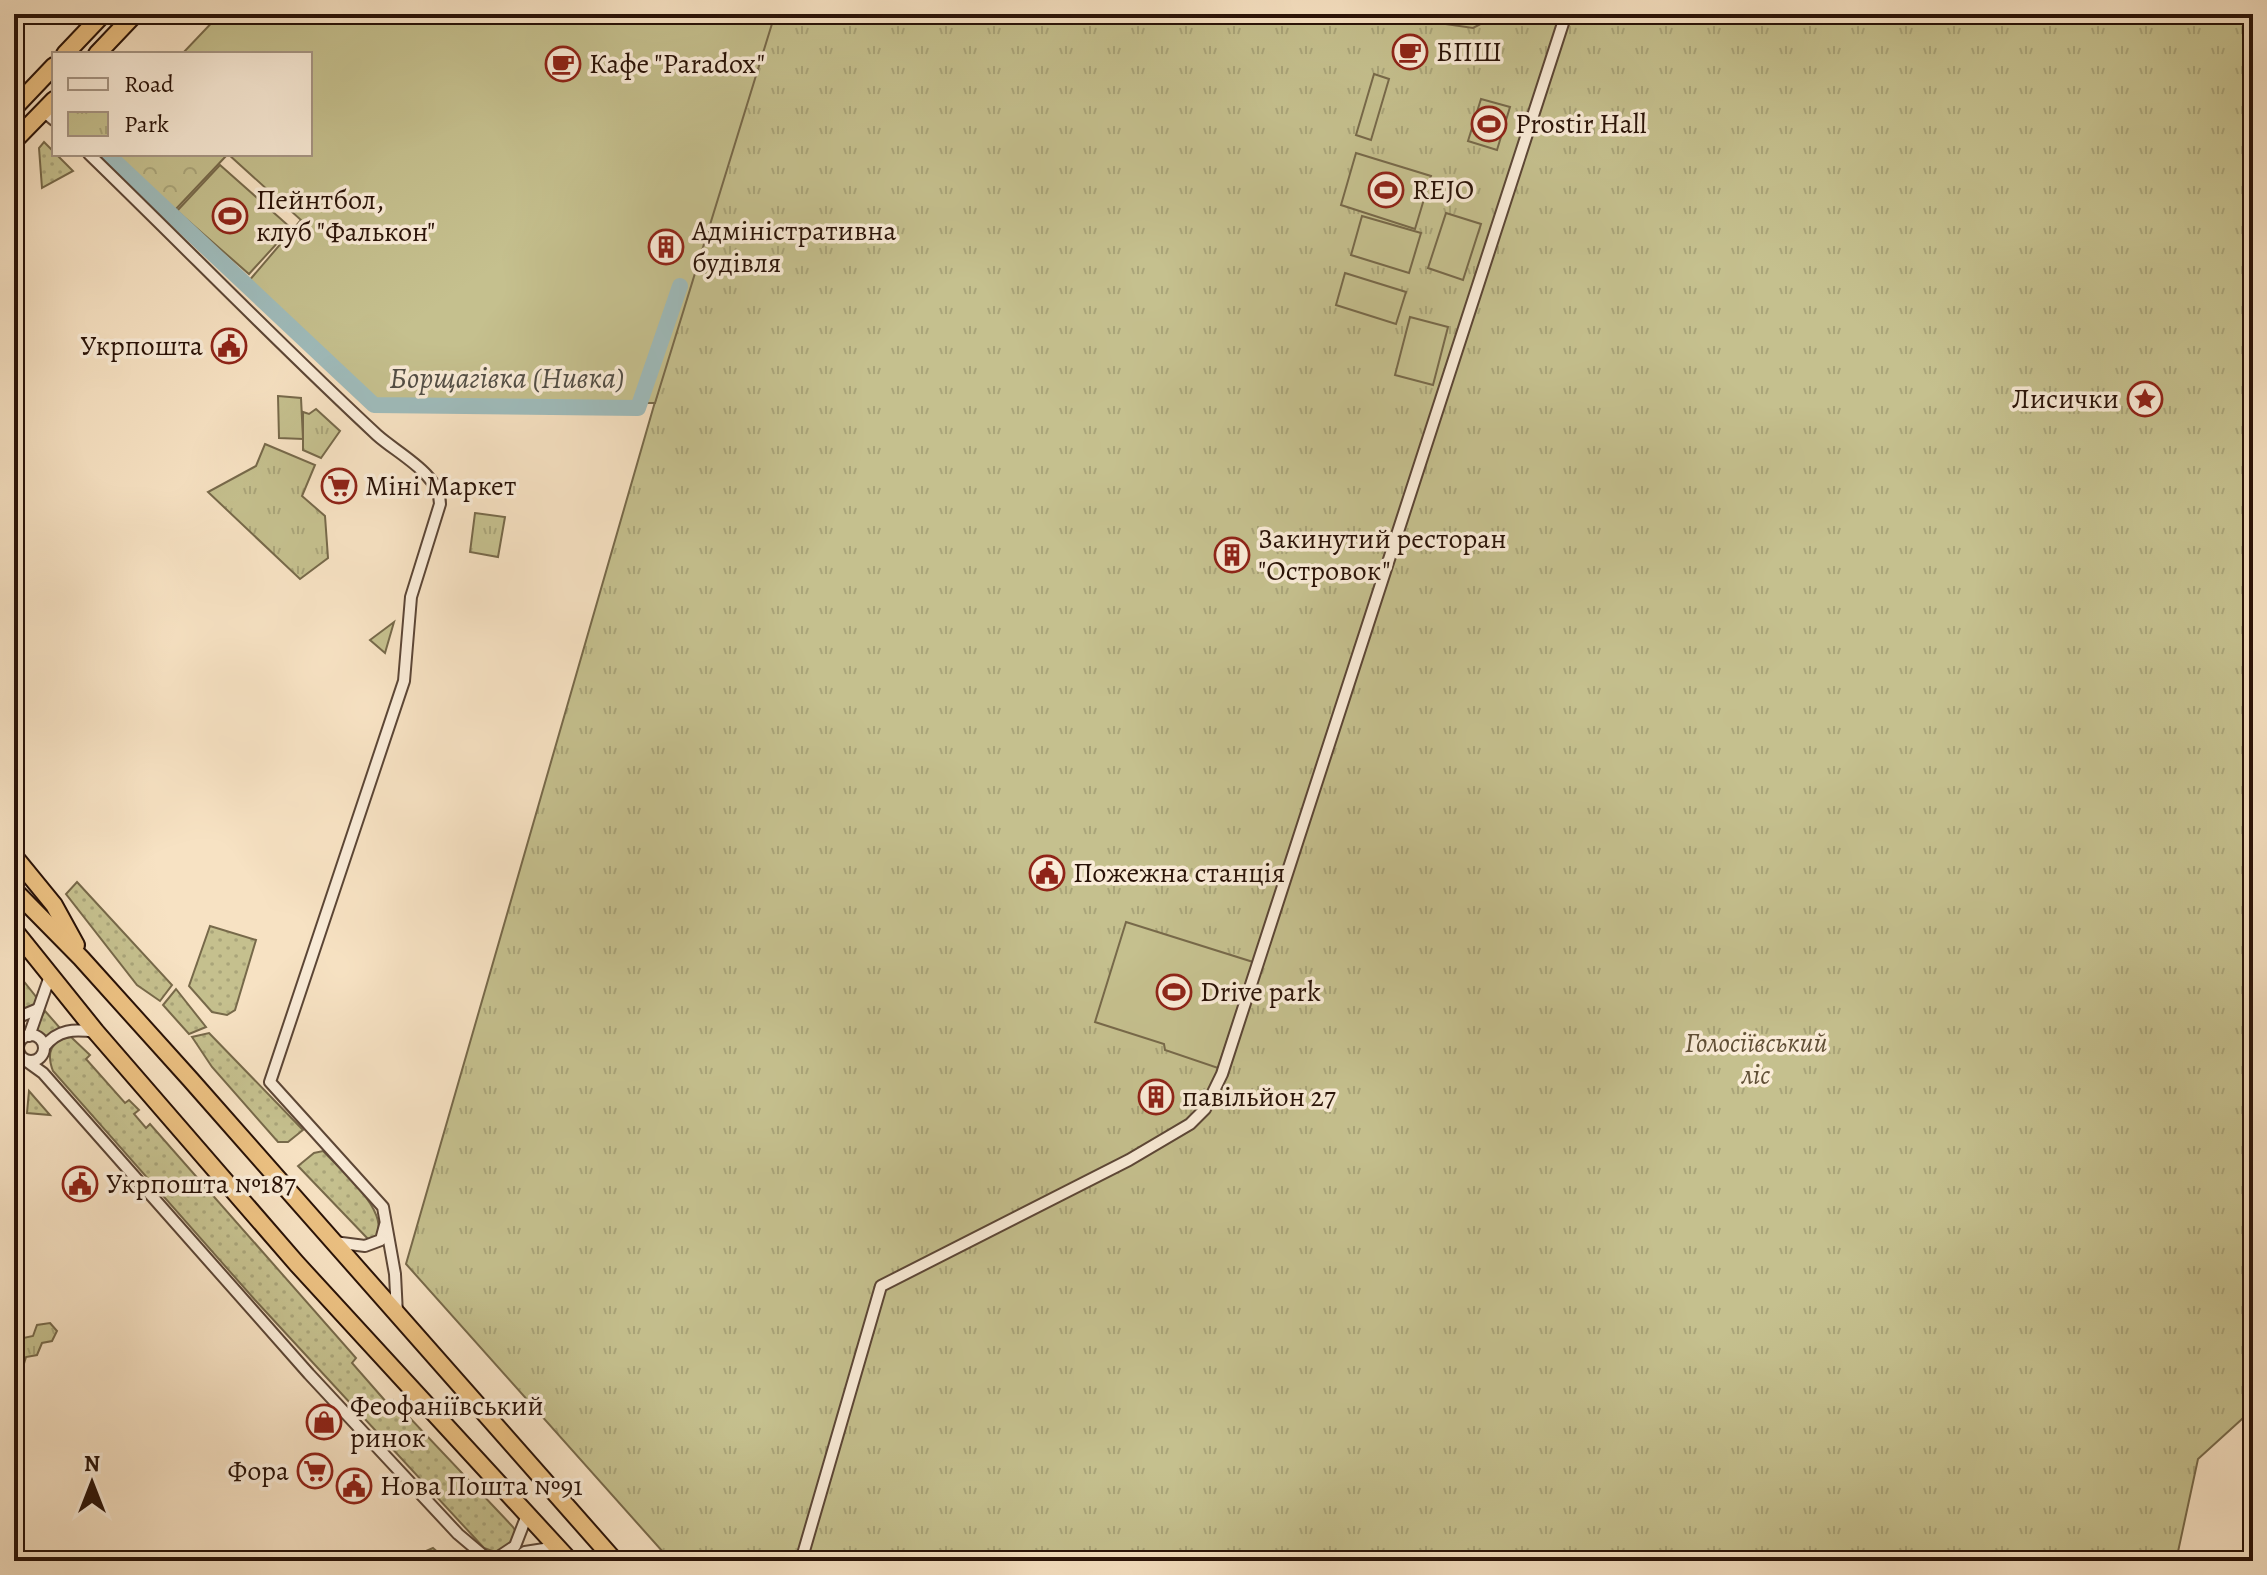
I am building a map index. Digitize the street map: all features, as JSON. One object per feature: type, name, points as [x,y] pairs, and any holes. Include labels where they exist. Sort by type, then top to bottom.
[{"type":"highway","points":[[67,52],[103,14]]},
{"type":"highway","points":[[99,52],[135,14]]},
{"type":"highway","points":[[14,108],[52,68]]},
{"type":"highway","points":[[14,141],[50,110]]},
{"type":"highway","points":[[14,856],[64,921],[81,958]]},
{"type":"highway","points":[[14,890],[81,958],[615,1561]]},
{"type":"highway","points":[[14,930],[96,1032],[307,1275],[570,1561]]},
{"type":"highway","points":[[14,948],[45,970]]},
{"type":"street","points":[[801,1561],[881,1286],[1129,1160],[1190,1124],[1205,1109],[1222,1074],[1566,14]]},
{"type":"street","points":[[91,156],[379,437],[434,481],[440,492],[440,504],[411,597],[404,681],[270,1082],[378,1199],[387,1220],[397,1315]]},
{"type":"street","points":[[19,1054],[19,1043],[26,1037],[38,1009],[45,970]]},
{"type":"street","points":[[14,1019],[38,1009]]},
{"type":"street","points":[[14,1029],[26,1037],[38,1038],[43,1073]]},
{"type":"street","points":[[19,1054],[33,1061],[51,1038],[68,1030],[96,1032]]},
{"type":"street","points":[[19,1054],[43,1073],[319,1385],[458,1534],[501,1560],[557,1547]]},
{"type":"street","points":[[330,1241],[354,1246],[376,1243],[381,1240],[387,1220]]},
{"type":"street","points":[[501,1560],[515,1546],[527,1515]]},
{"type":"green space","points":[[220,14],[775,14],[655,403],[375,403],[248,282],[301,220],[230,156],[312,156],[312,52],[184,52]]},
{"type":"green space","name":"Голосіївський ліс","points":[[767,14],[2253,14],[2253,1342],[2248,1344],[2253,1367],[2253,1409],[2198,1459],[2176,1561],[671,1561],[406,1264]]},
{"type":"green space","points":[[1376,14],[1500,14],[1473,28]]},
{"type":"green space","points":[[1374,74],[1389,79],[1371,140],[1356,135]]},
{"type":"green space","name":"Prostir Hall","points":[[1481,99],[1510,107],[1497,150],[1468,141]]},
{"type":"green space","points":[[44,142],[52,150],[52,156],[58,156],[73,171],[42,188],[39,148]]},
{"type":"green space","name":"REJO","points":[[1356,153],[1431,176],[1415,229],[1341,205]]},
{"type":"green space","points":[[113,156],[226,156],[175,210]]},
{"type":"green space","name":"Пейнтбол, клуб \"Фалькон\"","points":[[220,165],[291,228],[249,274],[177,211]]},
{"type":"green space","name":"REJO","points":[[1446,213],[1481,224],[1463,280],[1428,268]]},
{"type":"green space","name":"REJO","points":[[1362,216],[1421,233],[1409,273],[1351,255]]},
{"type":"green space","name":"REJO","points":[[1345,273],[1406,292],[1396,324],[1336,305]]},
{"type":"green space","points":[[1410,317],[1448,327],[1433,385],[1395,375]]},
{"type":"green space","points":[[278,396],[301,398],[303,439],[279,438]]},
{"type":"green space","points":[[316,409],[340,431],[321,458],[303,450],[303,412],[309,414]]},
{"type":"green space","points":[[265,444],[315,465],[302,496],[325,516],[328,558],[300,579],[208,492],[256,466]]},
{"type":"green space","points":[[475,513],[505,517],[498,557],[470,552]]},
{"type":"green space","points":[[394,622],[385,653],[370,640]]},
{"type":"green space","points":[[77,882],[172,985],[160,1001],[137,985],[66,894]]},
{"type":"green space","name":"Drive park","points":[[1126,922],[1253,962],[1218,1068],[1165,1050],[1164,1044],[1095,1022]]},
{"type":"green space","points":[[210,926],[256,940],[235,1010],[227,1015],[212,1012],[189,986]]},
{"type":"green space","points":[[14,969],[37,998],[33,1010],[14,1017]]},
{"type":"green space","points":[[176,989],[206,1027],[189,1034],[163,1005]]},
{"type":"green space","points":[[45,1011],[60,1028],[45,1038],[33,1031]]},
{"type":"green space","points":[[209,1033],[303,1130],[288,1142],[278,1142],[212,1067],[192,1037]]},
{"type":"green space","points":[[71,1037],[90,1055],[86,1059],[125,1103],[129,1100],[139,1110],[134,1114],[146,1128],[150,1124],[356,1358],[352,1363],[388,1404],[393,1400],[513,1527],[516,1532],[512,1545],[498,1553],[484,1548],[255,1300],[53,1071],[50,1058],[52,1048],[64,1038]]},
{"type":"green space","points":[[29,1091],[50,1115],[27,1113]]},
{"type":"green space","points":[[323,1151],[370,1203],[379,1227],[376,1237],[369,1240],[298,1166],[314,1153]]},
{"type":"green space","points":[[50,1323],[57,1331],[52,1341],[42,1343],[37,1355],[26,1357],[23,1367],[14,1369],[14,1340],[33,1336],[37,1325]]},
{"type":"green space","points":[[433,1548],[442,1556],[458,1561],[426,1561],[419,1554]]},
{"type":"waterway","name":"Борщагівка (Нивка)","points":[[109,156],[374,405],[638,408],[680,286]]},
{"type":"place","name":"БПШ","points":[[1410,52]]},
{"type":"place","name":"Кафе \"Paradox\"","points":[[563,64]]},
{"type":"place","name":"Prostir Hall","points":[[1489,124]]},
{"type":"place","name":"REJO","points":[[1386,190]]},
{"type":"place","name":"Пейнтбол, клуб \"Фалькон\"","points":[[230,216]]},
{"type":"place","name":"Адміністративна будівля","points":[[666,247]]},
{"type":"place","name":"Укрпошта","points":[[229,346]]},
{"type":"place","name":"Лисички","points":[[2145,399]]},
{"type":"place","name":"Міні Маркет","points":[[339,486]]},
{"type":"place","name":"Закинутий ресторан \"Островок\"","points":[[1232,555]]},
{"type":"place","name":"Пожежна станція","points":[[1047,873]]},
{"type":"place","name":"Drive park","points":[[1174,992]]},
{"type":"place","name":"павільйон 27","points":[[1156,1097]]},
{"type":"place","name":"Укрпошта №187","points":[[80,1184]]},
{"type":"place","name":"Феофаніївський ринок","points":[[324,1422]]},
{"type":"place","name":"Фора","points":[[315,1471]]},
{"type":"place","name":"Нова Пошта №91","points":[[354,1486]]}]
